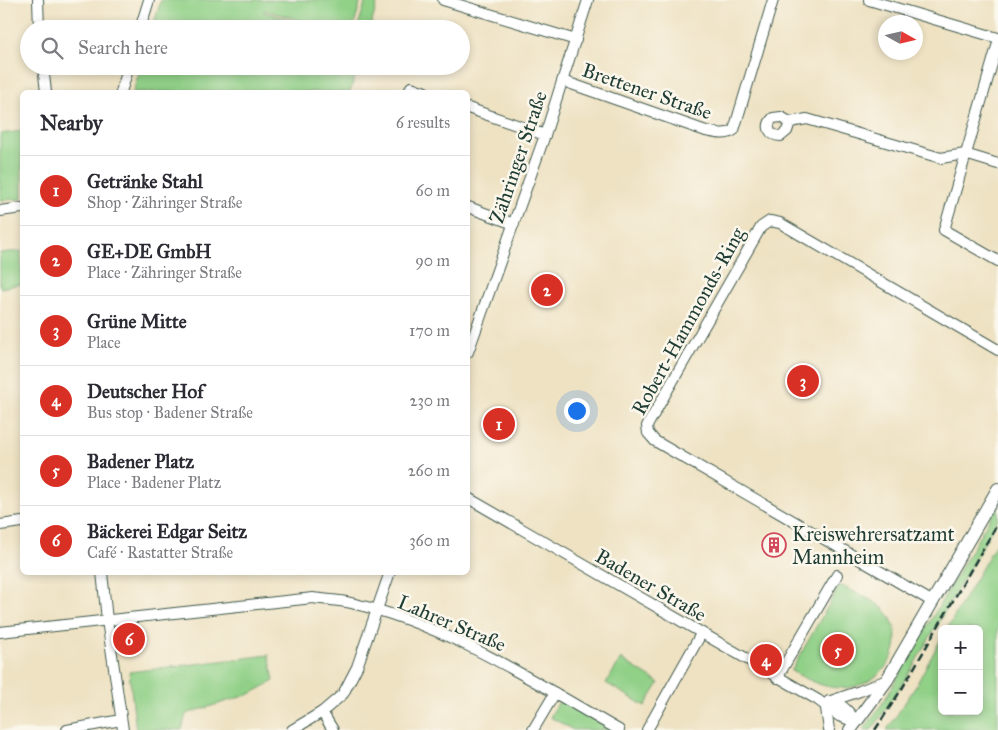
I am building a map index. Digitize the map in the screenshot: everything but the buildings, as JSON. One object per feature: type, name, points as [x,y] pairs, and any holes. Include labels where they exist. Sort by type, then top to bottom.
[{"type":"main road","points":[[853,726],[887,680],[998,489]]},
{"type":"street","points":[[38,0],[39,20]]},
{"type":"street","points":[[143,20],[149,0]]},
{"type":"street","points":[[443,0],[576,40]]},
{"type":"street","name":"Zähringer Straße","points":[[470,346],[545,135],[588,0]]},
{"type":"street","name":"Brettener Straße","points":[[563,81],[706,131],[718,134],[730,133],[734,130],[773,0]]},
{"type":"street","points":[[869,0],[998,38]]},
{"type":"street","points":[[998,43],[944,230],[998,261]]},
{"type":"street","points":[[44,75],[46,90]]},
{"type":"street","points":[[122,90],[126,75]]},
{"type":"street","points":[[470,109],[545,135]]},
{"type":"street","points":[[790,122],[807,119],[941,158],[965,154],[998,164]]},
{"type":"street","points":[[0,211],[20,208]]},
{"type":"street","points":[[470,208],[514,224]]},
{"type":"street","name":"Robert-Hammonds-Ring","points":[[933,602],[655,441],[648,433],[647,426],[761,227],[770,221],[780,223],[998,350]]},
{"type":"street","points":[[470,317],[478,320]]},
{"type":"street","name":"Badener Straße","points":[[470,499],[777,678],[825,703],[843,706],[849,711],[853,726]]},
{"type":"street","points":[[0,525],[20,522]]},
{"type":"street","points":[[68,730],[122,725],[106,620],[102,575]]},
{"type":"street","points":[[292,730],[322,712],[343,694],[357,668],[389,575]]},
{"type":"street","points":[[777,678],[837,575]]},
{"type":"street","name":"Lahrer Straße","points":[[0,632],[313,598],[349,603],[378,610],[428,627],[469,646],[618,730]]},
{"type":"street","points":[[646,730],[701,634]]},
{"type":"street","points":[[829,730],[825,703],[887,680]]},
{"type":"street","points":[[534,730],[555,693]]},
{"type":"street","points":[[322,712],[333,730]]},
{"type":"green space","points":[[161,0],[361,0],[355,20],[299,20],[264,10],[264,12],[290,20],[155,20]]},
{"type":"green space","points":[[366,0],[378,0],[372,20],[360,20]]},
{"type":"green space","points":[[138,75],[355,75],[351,90],[134,90]]},
{"type":"green space","points":[[20,131],[20,199],[0,200],[0,134]]},
{"type":"green space","points":[[20,251],[20,284],[0,288],[0,253]]},
{"type":"green space","points":[[998,504],[998,519],[911,670],[876,724],[871,730],[863,730],[882,704]]},
{"type":"green space","points":[[998,540],[998,730],[887,730],[914,689],[938,644],[938,715],[983,715],[983,625],[949,625]]},
{"type":"green space","points":[[840,585],[881,606],[892,622],[896,635],[895,648],[883,670],[872,679],[859,685],[845,688],[830,687],[810,681],[791,671]]},
{"type":"green space","points":[[269,655],[274,681],[250,694],[186,714],[182,730],[136,730],[129,672]]},
{"type":"green space","points":[[621,659],[659,683],[645,706],[606,683]]},
{"type":"green space","points":[[560,700],[612,730],[573,730],[550,717]]},
{"type":"railway","points":[[875,730],[903,687],[998,523]]},
{"type":"place","name":"GE+DE GmbH","points":[[547,290]]},
{"type":"place","name":"Grüne Mitte","points":[[803,381]]},
{"type":"place","name":"Getränke Stahl","points":[[499,424]]},
{"type":"place","name":"Kreiswehrersatzamt Mannheim","points":[[774,545]]},
{"type":"place","name":"Bäckerei Edgar Seitz","points":[[129,639]]},
{"type":"place","name":"Badener Platz","points":[[838,650]]},
{"type":"place","name":"Deutscher Hof","points":[[766,660]]}]
